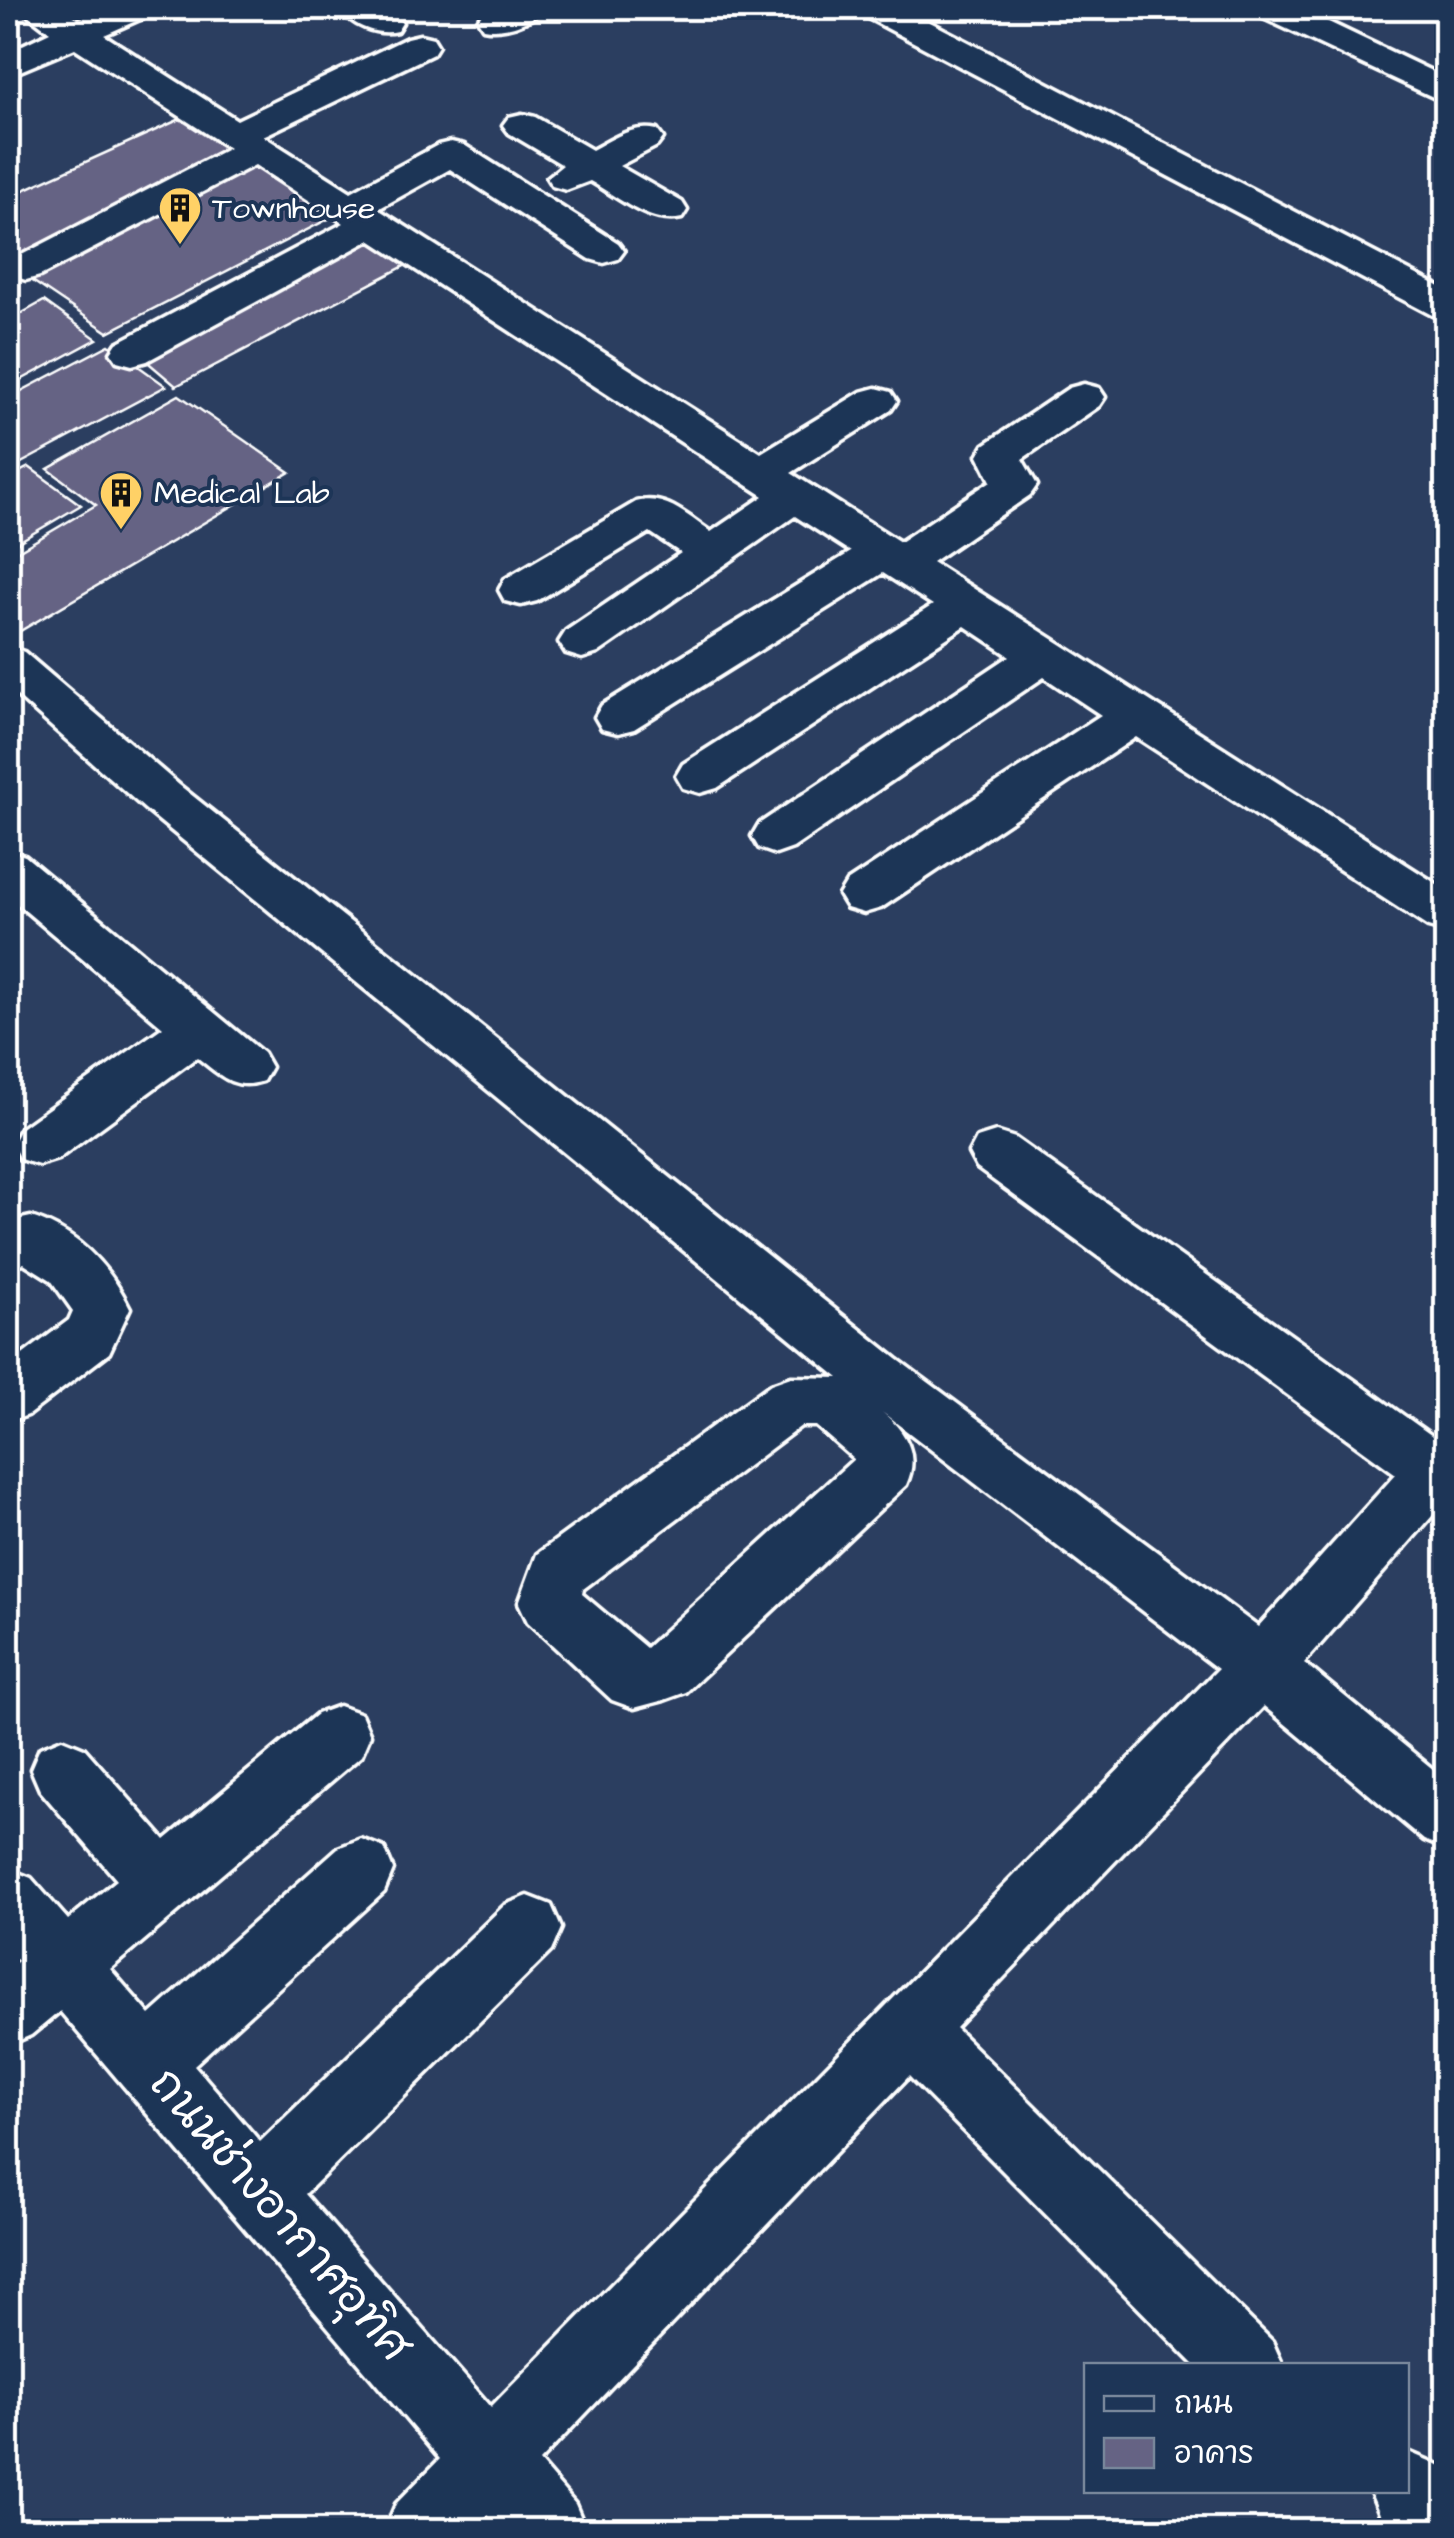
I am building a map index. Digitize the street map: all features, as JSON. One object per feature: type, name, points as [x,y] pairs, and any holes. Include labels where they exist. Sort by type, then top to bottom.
[{"type":"street","points":[[37,8],[1446,914]]},
{"type":"street","points":[[8,65],[134,8]]},
{"type":"street","points":[[1272,8],[1446,92]]},
{"type":"street","points":[[898,11],[1446,306]]},
{"type":"street","points":[[26,268],[420,46]]},
{"type":"street","points":[[522,124],[668,210]]},
{"type":"street","points":[[524,200],[644,138]]},
{"type":"street","points":[[132,352],[362,216],[451,153],[604,252]]},
{"type":"street","points":[[618,717],[1015,484],[998,455],[1084,397]]},
{"type":"street","points":[[582,642],[711,553],[778,484],[876,401]]},
{"type":"street","points":[[521,590],[651,512],[711,553]]},
{"type":"street","points":[[700,776],[966,605]]},
{"type":"street","points":[[776,836],[1044,654]]},
{"type":"street","points":[[8,663],[852,1389],[1262,1666],[1446,1819]]},
{"type":"street","points":[[864,896],[1136,714]]},
{"type":"street","points":[[12,879],[245,1066]]},
{"type":"street","points":[[39,1144],[200,1028]]},
{"type":"street","points":[[422,2530],[1262,1666],[1441,1465],[996,1153]]},
{"type":"street","points":[[8,1244],[31,1239],[70,1264],[102,1308],[89,1336],[8,1398]]},
{"type":"street","points":[[852,1389],[880,1444],[885,1467],[664,1672],[634,1680],[550,1603],[558,1573],[791,1401],[852,1389]]},
{"type":"street","points":[[8,2012],[62,1963],[339,1736]]},
{"type":"street","points":[[62,1769],[160,1882]]},
{"type":"street","points":[[148,2062],[361,1870]]},
{"type":"street","name":"ถนนช่างอากาศอุทิศ","points":[[8,1900],[549,2530]]},
{"type":"street","points":[[258,2192],[528,1928]]},
{"type":"street","points":[[909,2029],[1244,2363]]},
{"type":"street","points":[[1409,2489],[1446,2505]]},
{"type":"building","name":"Townhouse","points":[[187,116],[240,148],[8,262],[8,197]]},
{"type":"building","name":"Townhouse","points":[[254,160],[334,216],[108,332],[25,276]]},
{"type":"building","name":"Townhouse","points":[[368,237],[408,264],[176,386],[144,359]]},
{"type":"building","points":[[44,301],[97,339],[8,387],[8,321]]},
{"type":"building","points":[[109,345],[166,386],[8,470],[8,398]]},
{"type":"building","name":"Medical Lab","points":[[179,395],[290,472],[10,637],[8,557],[96,505],[48,469]]},
{"type":"building","points":[[29,467],[81,505],[8,548],[8,478]]},
{"type":"place","name":"Townhouse","points":[[180,246]]},
{"type":"place","name":"Medical Lab","points":[[121,531]]}]
